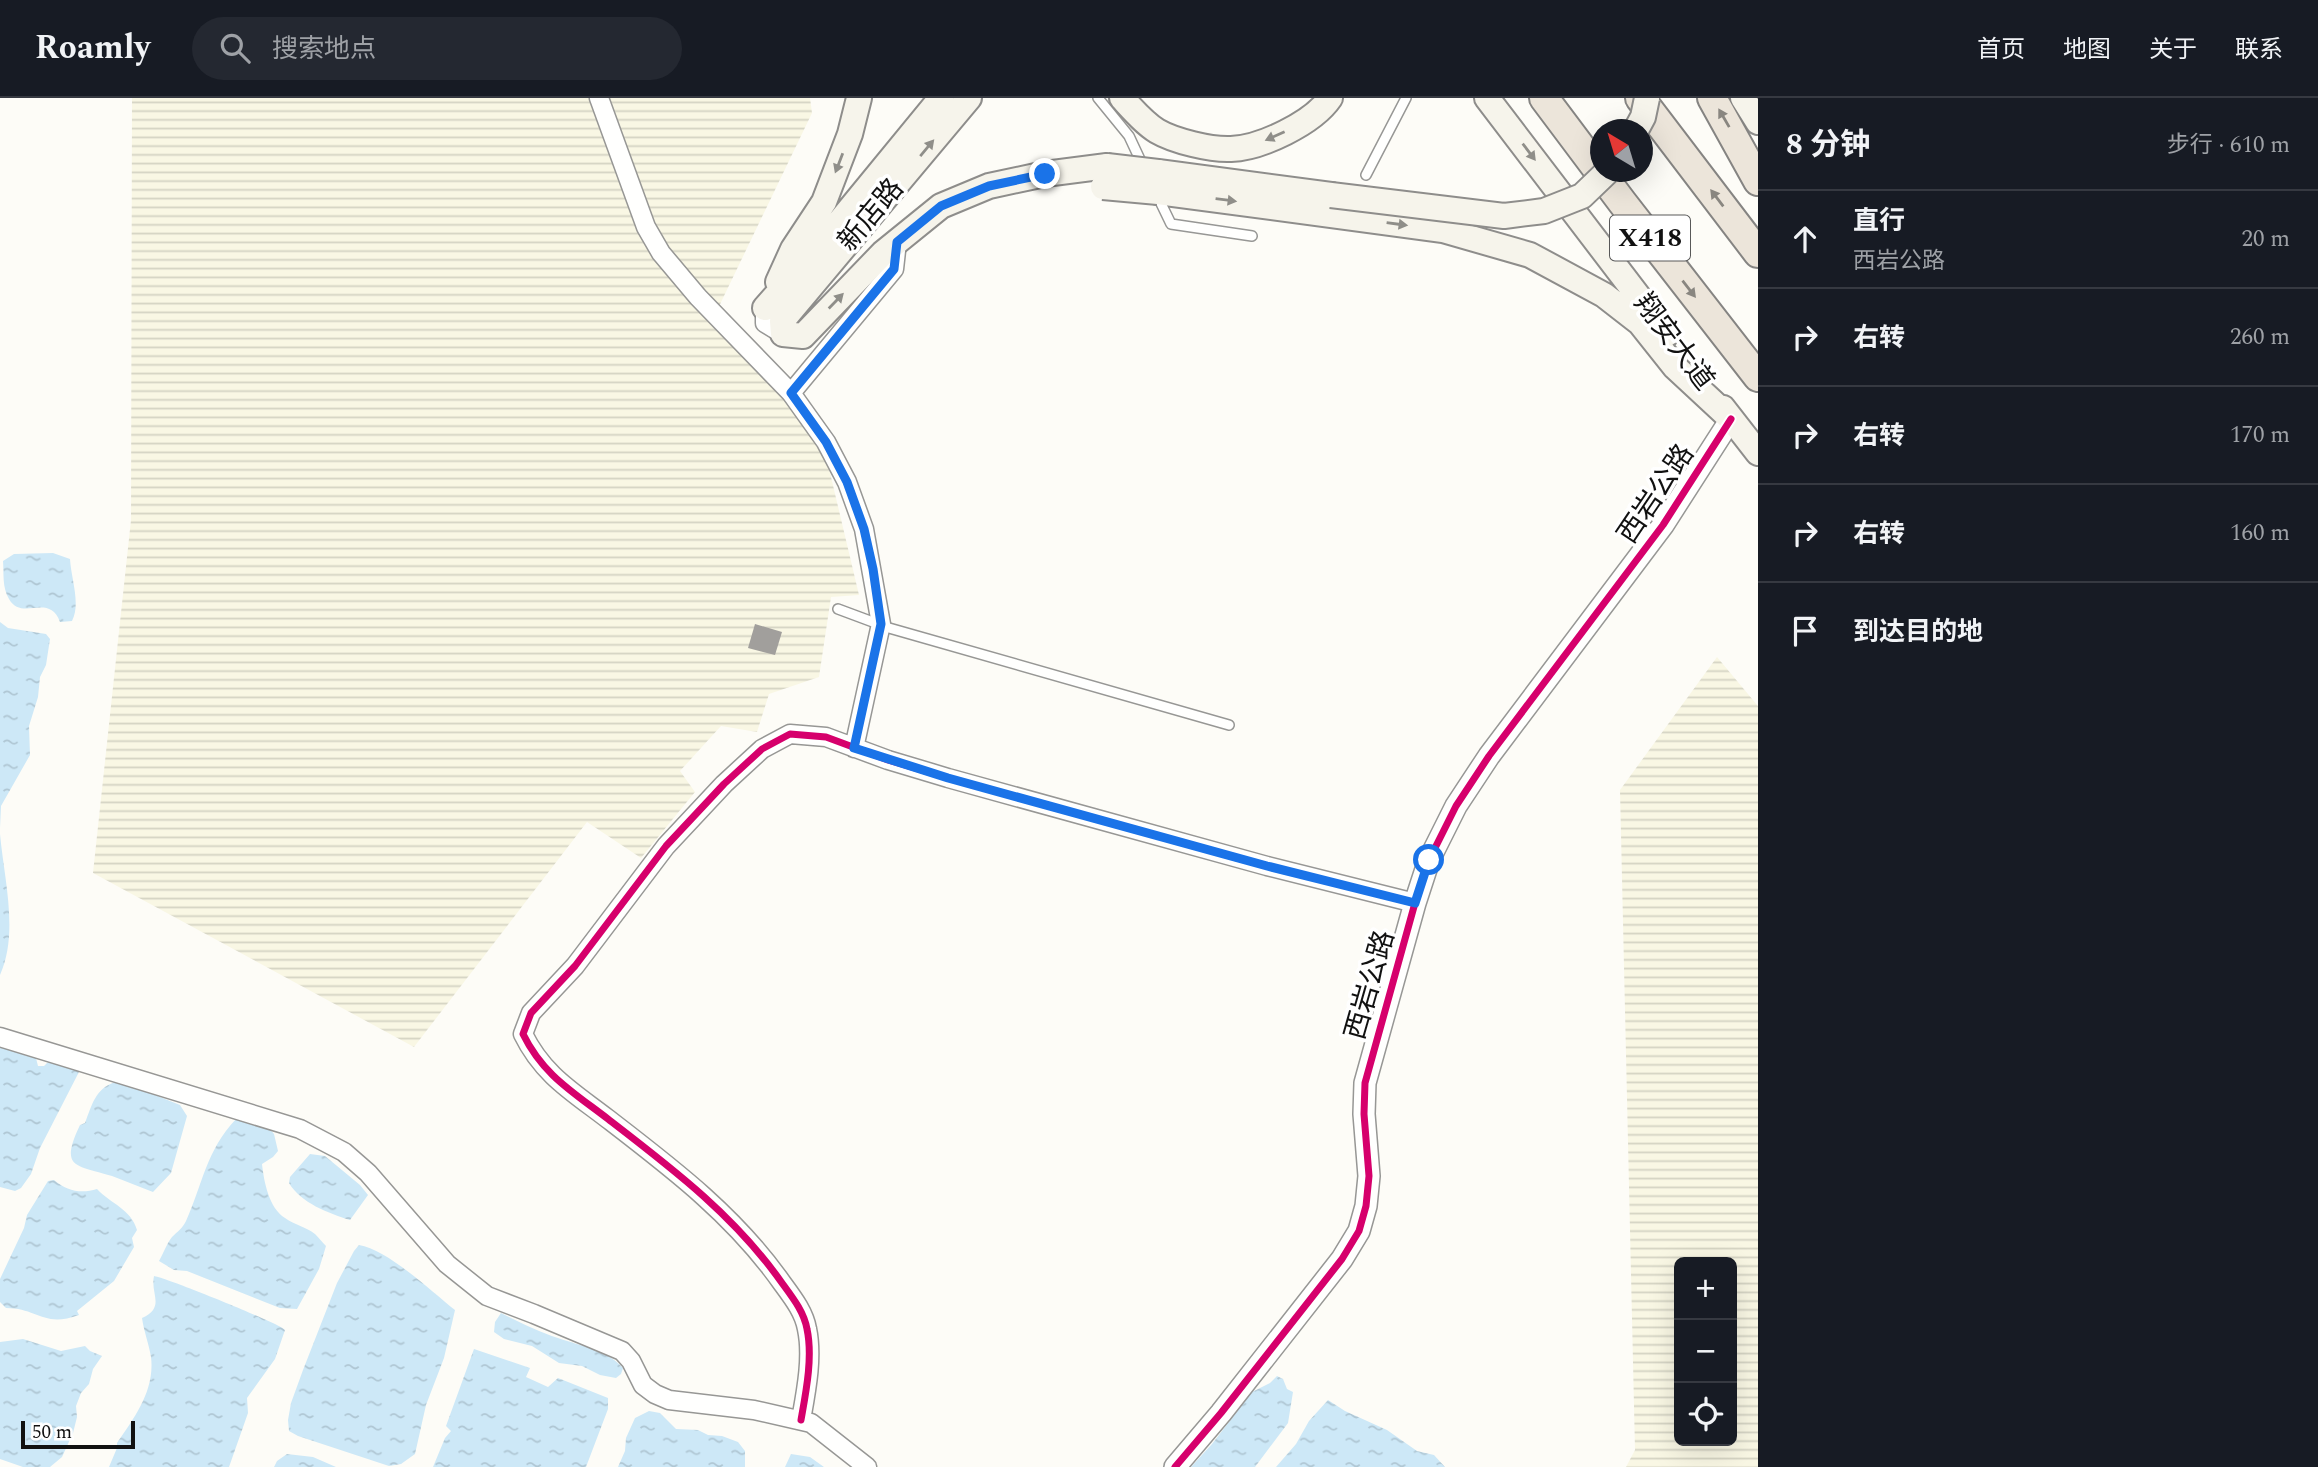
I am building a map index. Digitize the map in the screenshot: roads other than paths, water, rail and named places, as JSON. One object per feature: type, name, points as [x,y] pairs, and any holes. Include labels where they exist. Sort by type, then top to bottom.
[{"type":"highway","name":"翔安大道","points":[[1544,98],[1758,377]]},
{"type":"highway","name":"X418","points":[[1640,98],[1758,253]]},
{"type":"highway","points":[[1712,98],[1758,181]]},
{"type":"main road","points":[[765,308],[793,249],[824,202],[850,134],[859,98]]},
{"type":"main road","name":"新店路","points":[[765,308],[813,254],[941,98]]},
{"type":"main road","name":"新店路","points":[[783,334],[782,321],[970,98]]},
{"type":"main road","points":[[1122,98],[1158,132],[1186,142],[1231,149],[1267,141],[1299,126],[1330,98]]},
{"type":"main road","name":"翔安大道","points":[[1488,98],[1758,453]]},
{"type":"main road","points":[[1642,119],[1647,98]]},
{"type":"main road","points":[[1743,98],[1758,122]]},
{"type":"main road","points":[[783,334],[803,336],[883,253],[941,206],[989,186],[1045,174],[1105,176],[1331,195],[1504,216],[1544,211],[1582,195],[1596,182]]},
{"type":"main road","points":[[1158,182],[1443,230],[1530,255],[1604,295],[1640,323],[1675,367],[1731,419]]},
{"type":"street","points":[[599,98],[646,227],[661,253],[698,297],[791,393],[826,442],[847,482],[864,529],[881,624],[854,748]]},
{"type":"street","points":[[791,393],[894,269],[897,242]]},
{"type":"street","points":[[765,308],[765,323],[783,334]]},
{"type":"street","name":"西岩公路","points":[[1175,1467],[1342,1259],[1359,1231],[1366,1206],[1369,1175],[1364,1114],[1365,1083],[1429,860],[1456,806],[1489,756],[1663,525],[1731,419]]},
{"type":"street","points":[[801,1420],[808,1332],[803,1313],[759,1250],[724,1214],[675,1171],[557,1080],[534,1056],[523,1034],[531,1013],[575,966],[666,846],[762,749],[790,734],[826,737],[948,778],[1267,866],[1415,903]]},
{"type":"street","points":[[0,1037],[300,1129],[344,1152],[368,1173],[447,1264],[486,1296],[622,1351],[631,1361],[643,1385],[655,1394],[669,1400],[754,1409],[811,1423],[867,1467]]},
{"type":"lane","points":[[1098,98],[1129,136],[1171,223],[1252,236]]},
{"type":"lane","points":[[1366,175],[1406,98]]},
{"type":"lane","points":[[838,610],[1229,725]]},
{"type":"water","points":[[53,553],[70,559],[76,599],[72,621],[60,622],[49,609],[21,608],[14,605],[5,590],[3,561],[14,554]]},
{"type":"water","points":[[0,622],[8,628],[46,634],[50,639],[46,665],[40,677],[38,697],[29,726],[30,755],[1,806],[0,828]]},
{"type":"water","points":[[0,834],[9,906],[9,942],[0,975]]},
{"type":"water","points":[[0,1047],[15,1048],[26,1056],[35,1054],[38,1066],[52,1061],[80,1070],[40,1148],[31,1174],[21,1188],[15,1191],[0,1187]]},
{"type":"water","points":[[115,1082],[125,1083],[180,1105],[187,1116],[171,1173],[153,1192],[81,1167],[71,1158],[74,1139],[80,1125],[85,1123],[95,1098]]},
{"type":"water","points":[[236,1119],[269,1128],[274,1134],[278,1151],[262,1164],[271,1201],[280,1214],[315,1234],[326,1246],[319,1269],[297,1309],[280,1308],[187,1271],[174,1270],[159,1261],[170,1239],[186,1221],[211,1155]]},
{"type":"water","points":[[310,1154],[325,1156],[368,1195],[350,1220],[308,1202],[289,1183],[290,1177]]},
{"type":"water","points":[[54,1180],[74,1190],[97,1189],[130,1217],[137,1230],[132,1238],[134,1247],[114,1281],[77,1311],[79,1315],[57,1319],[6,1308],[0,1302],[0,1279],[24,1228],[27,1215],[48,1181]]},
{"type":"water","points":[[359,1245],[383,1254],[455,1310],[444,1358],[426,1405],[415,1454],[401,1464],[389,1466],[289,1431],[291,1403],[303,1370],[337,1283]]},
{"type":"water","points":[[154,1276],[221,1301],[285,1330],[275,1359],[247,1398],[248,1413],[229,1467],[109,1467],[117,1443],[142,1403],[150,1381],[151,1357],[142,1318],[149,1314],[155,1305]]},
{"type":"water","points":[[501,1313],[544,1333],[609,1356],[623,1368],[621,1374],[616,1378],[600,1375],[582,1366],[559,1363],[532,1346],[504,1339],[494,1332],[495,1322]]},
{"type":"water","points":[[23,1339],[61,1351],[85,1346],[102,1356],[93,1369],[89,1384],[81,1393],[76,1406],[77,1417],[73,1433],[62,1457],[50,1467],[23,1467],[0,1459],[0,1342]]},
{"type":"water","points":[[474,1349],[530,1368],[526,1377],[548,1387],[558,1378],[608,1398],[608,1409],[586,1467],[433,1467],[445,1438],[451,1431],[446,1426]]},
{"type":"water","points":[[1277,1376],[1283,1379],[1287,1389],[1293,1392],[1288,1423],[1255,1467],[1191,1467],[1252,1392],[1270,1383]]},
{"type":"water","points":[[1328,1400],[1345,1411],[1387,1430],[1417,1451],[1434,1455],[1445,1467],[1276,1467],[1296,1444],[1309,1421]]},
{"type":"water","points":[[649,1411],[660,1413],[676,1429],[698,1430],[738,1442],[745,1451],[745,1467],[618,1467],[635,1418]]},
{"type":"water","points":[[287,1454],[313,1457],[336,1467],[274,1467],[277,1461]]},
{"type":"water","points":[[791,1454],[810,1457],[824,1467],[785,1467]]}]
